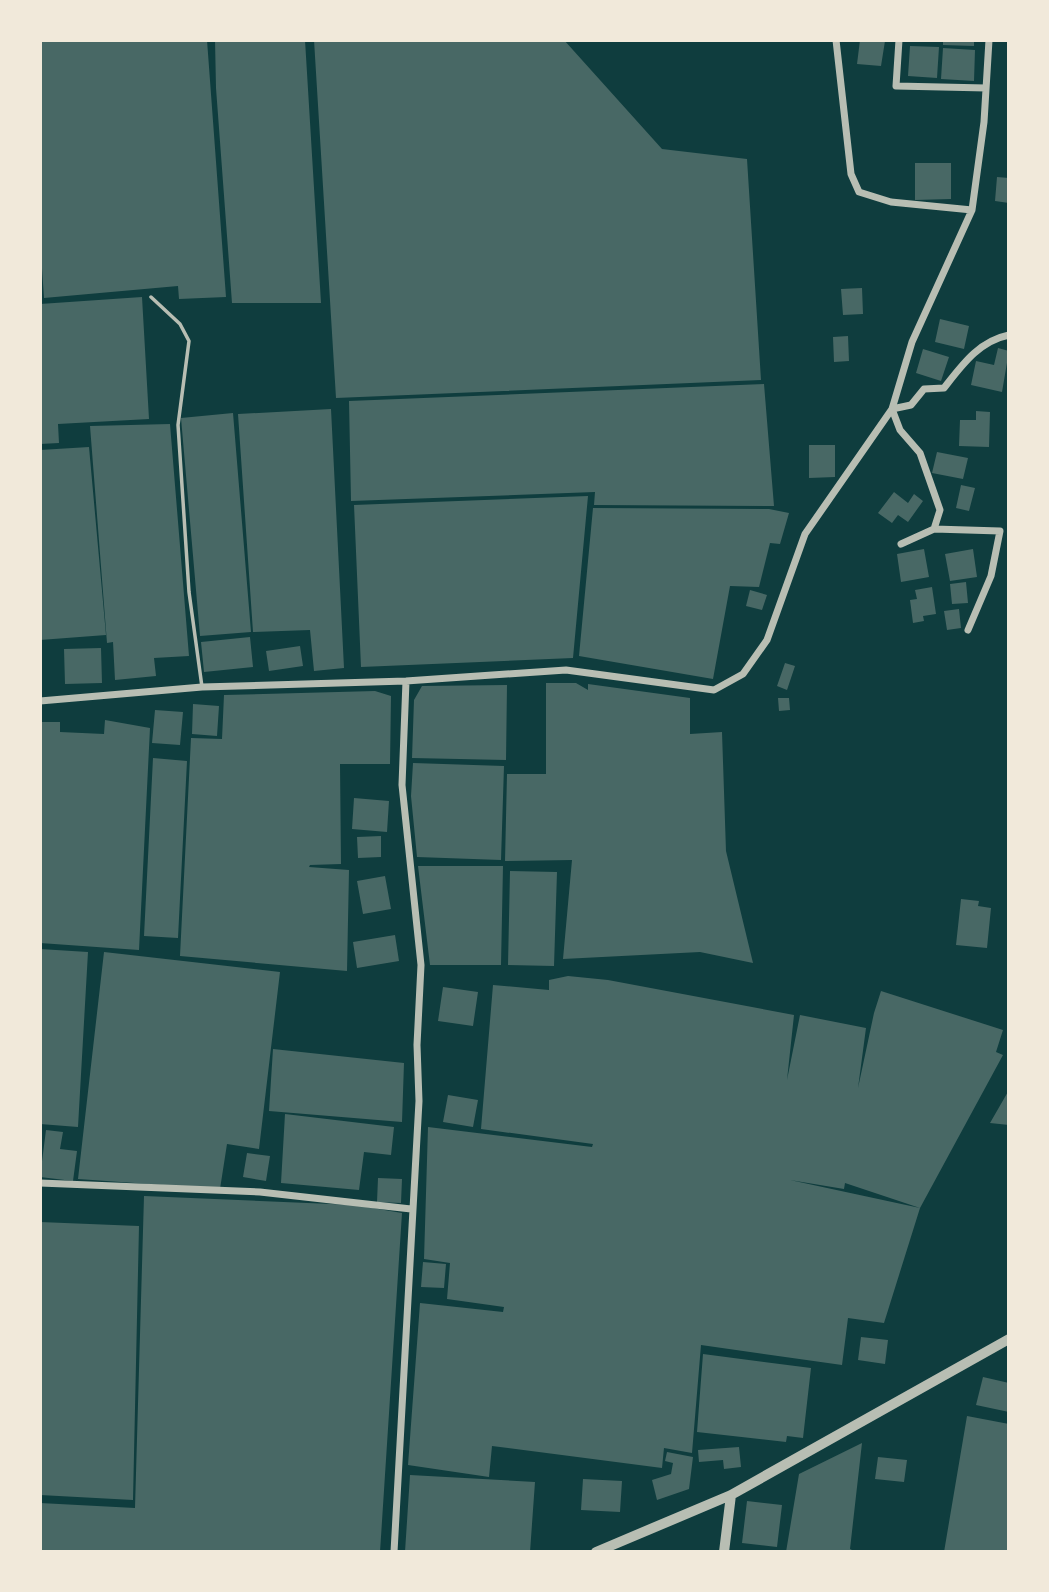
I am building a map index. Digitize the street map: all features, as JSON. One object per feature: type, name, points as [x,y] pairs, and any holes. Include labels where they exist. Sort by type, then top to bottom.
[{"type":"street","points":[[836,40],[851,174],[859,192],[891,202],[972,210]]},
{"type":"street","points":[[899,40],[895,86],[986,88]]},
{"type":"street","points":[[40,701],[202,687],[406,681],[566,670],[714,690],[743,674],[767,640],[805,534],[892,409],[912,342],[972,210],[984,122],[989,40]]},
{"type":"street","points":[[892,409],[911,405],[923,389],[944,388],[969,357],[994,338],[1009,335]]},
{"type":"street","points":[[892,409],[900,430],[920,453],[940,510],[934,529]]},
{"type":"street","points":[[901,544],[934,529],[1000,531],[992,576],[968,630]]},
{"type":"street","points":[[394,1552],[419,1101],[417,1045],[421,965],[402,785],[406,681]]},
{"type":"street","points":[[40,1183],[260,1192],[411,1209]]},
{"type":"street","points":[[596,1552],[731,1495],[1009,1339]]},
{"type":"street","points":[[724,1552],[731,1495]]},
{"type":"lane","points":[[151,297],[180,324],[189,341],[178,425],[189,592],[202,687]]},
{"type":"building","points":[[40,40],[207,40],[226,297],[179,299],[178,286],[44,298],[40,239]]},
{"type":"building","points":[[215,40],[305,40],[321,303],[232,303]]},
{"type":"building","points":[[314,40],[564,40],[662,149],[747,159],[761,380],[336,398]]},
{"type":"building","points":[[860,40],[885,41],[881,66],[857,64]]},
{"type":"building","points":[[943,40],[974,40],[974,46],[943,45]]},
{"type":"building","points":[[910,46],[939,47],[937,78],[908,76]]},
{"type":"building","points":[[943,48],[975,50],[974,81],[941,79]]},
{"type":"building","points":[[915,163],[951,163],[951,199],[915,200]]},
{"type":"building","points":[[997,177],[1009,178],[1009,203],[995,201]]},
{"type":"building","points":[[862,288],[863,314],[843,315],[841,289]]},
{"type":"building","points":[[142,297],[149,419],[58,424],[59,443],[40,444],[40,304]]},
{"type":"building","points":[[940,319],[969,326],[964,349],[935,342]]},
{"type":"building","points":[[848,336],[849,361],[834,362],[833,337]]},
{"type":"building","points":[[998,348],[1009,351],[1002,392],[971,385],[976,361],[994,365]]},
{"type":"building","points":[[923,349],[949,357],[941,381],[916,373]]},
{"type":"building","points":[[764,384],[774,506],[594,505],[595,492],[351,501],[349,401]]},
{"type":"building","points":[[331,409],[344,668],[314,671],[310,630],[253,632],[238,414]]},
{"type":"building","points":[[976,411],[990,412],[989,447],[959,446],[960,420],[976,420]]},
{"type":"building","points":[[233,413],[251,632],[200,636],[181,418]]},
{"type":"building","points":[[170,424],[189,656],[154,658],[156,676],[115,680],[113,642],[107,643],[90,426]]},
{"type":"building","points":[[809,445],[835,445],[835,477],[809,478]]},
{"type":"building","points":[[89,447],[106,635],[40,640],[40,450]]},
{"type":"building","points":[[937,452],[968,458],[963,479],[932,473]]},
{"type":"building","points":[[961,485],[975,488],[969,511],[956,508]]},
{"type":"building","points":[[894,492],[908,503],[914,494],[923,501],[908,522],[898,515],[892,523],[878,513]]},
{"type":"building","points":[[588,496],[573,658],[361,667],[354,505]]},
{"type":"building","points":[[593,508],[769,509],[789,513],[780,544],[770,543],[759,587],[730,586],[713,679],[579,656]]},
{"type":"building","points":[[924,549],[929,577],[901,582],[897,554]]},
{"type":"building","points":[[973,549],[977,577],[950,581],[945,554]]},
{"type":"building","points":[[966,582],[968,603],[952,604],[950,584]]},
{"type":"building","points":[[932,587],[936,614],[923,616],[924,621],[913,623],[910,600],[917,599],[915,590]]},
{"type":"building","points":[[750,590],[767,595],[762,610],[746,606]]},
{"type":"building","points":[[959,609],[961,628],[947,630],[944,611]]},
{"type":"building","points":[[250,637],[253,667],[204,672],[201,642]]},
{"type":"building","points":[[300,646],[303,666],[269,671],[266,651]]},
{"type":"building","points":[[101,648],[102,683],[65,684],[64,649]]},
{"type":"building","points":[[785,663],[795,666],[787,690],[777,686]]},
{"type":"building","points":[[546,683],[576,683],[588,690],[588,684],[690,698],[690,734],[722,732],[726,851],[753,963],[700,952],[563,959],[572,860],[505,861],[507,774],[546,774]]},
{"type":"building","points":[[507,685],[506,760],[412,758],[414,700],[422,686]]},
{"type":"building","points":[[375,691],[391,696],[390,764],[340,764],[341,864],[309,867],[349,870],[347,971],[180,956],[191,738],[222,739],[224,695]]},
{"type":"building","points":[[778,698],[789,698],[790,710],[779,711]]},
{"type":"building","points":[[193,704],[219,706],[217,736],[192,734]]},
{"type":"building","points":[[155,710],[183,712],[180,745],[152,743]]},
{"type":"building","points":[[105,720],[150,728],[139,950],[40,943],[40,722],[60,722],[60,732],[104,734]]},
{"type":"building","points":[[153,758],[187,761],[178,938],[144,936]]},
{"type":"building","points":[[413,763],[504,766],[501,860],[417,857],[411,796]]},
{"type":"building","points":[[354,798],[389,801],[387,832],[352,829]]},
{"type":"building","points":[[381,836],[381,857],[358,858],[357,837]]},
{"type":"building","points":[[418,866],[503,866],[501,965],[430,965]]},
{"type":"building","points":[[510,871],[557,872],[554,966],[508,965]]},
{"type":"building","points":[[385,876],[391,909],[363,914],[357,881]]},
{"type":"building","points":[[961,899],[979,901],[978,906],[991,908],[987,948],[956,945]]},
{"type":"building","points":[[395,935],[399,961],[357,968],[353,942]]},
{"type":"building","points":[[40,949],[88,952],[78,1127],[40,1124]]},
{"type":"building","points":[[104,952],[280,972],[259,1149],[227,1144],[220,1189],[78,1179]]},
{"type":"building","points":[[568,976],[608,980],[794,1015],[787,1080],[800,1015],[866,1028],[858,1088],[881,991],[1003,1030],[996,1052],[1003,1055],[920,1208],[884,1323],[848,1318],[842,1365],[701,1345],[692,1453],[664,1448],[662,1468],[492,1446],[489,1477],[408,1465],[420,1303],[503,1312],[504,1307],[447,1299],[450,1263],[424,1259],[428,1127],[592,1147],[593,1144],[481,1129],[493,985],[549,990],[549,980]],"holes":[[[790,1180],[844,1189],[845,1183],[920,1208]]]},
{"type":"building","points":[[443,987],[478,992],[473,1026],[438,1021]]},
{"type":"building","points":[[273,1049],[404,1063],[402,1122],[269,1111]]},
{"type":"building","points":[[1009,1090],[1009,1125],[990,1123]]},
{"type":"building","points":[[448,1095],[478,1100],[473,1127],[443,1122]]},
{"type":"building","points":[[285,1114],[394,1127],[391,1155],[364,1152],[359,1190],[281,1183]]},
{"type":"building","points":[[46,1130],[63,1132],[60,1149],[77,1151],[73,1181],[40,1177]]},
{"type":"building","points":[[247,1153],[270,1156],[266,1181],[243,1177]]},
{"type":"building","points":[[378,1178],[402,1179],[401,1203],[377,1202]]},
{"type":"building","points":[[144,1196],[355,1205],[402,1213],[380,1552],[40,1552],[40,1503],[135,1508]]},
{"type":"building","points":[[40,1222],[139,1226],[133,1500],[40,1495]]},
{"type":"building","points":[[423,1262],[446,1264],[444,1288],[421,1287]]},
{"type":"building","points":[[861,1337],[888,1340],[885,1364],[858,1360]]},
{"type":"building","points":[[703,1354],[811,1368],[803,1438],[787,1436],[786,1442],[697,1432]]},
{"type":"building","points":[[983,1377],[1009,1383],[1009,1412],[976,1405]]},
{"type":"building","points":[[967,1416],[1009,1424],[1009,1552],[944,1552]]},
{"type":"building","points":[[862,1443],[850,1549],[856,1552],[786,1552],[799,1474]]},
{"type":"building","points":[[739,1447],[741,1467],[724,1469],[723,1460],[699,1462],[698,1450]]},
{"type":"building","points":[[667,1452],[693,1457],[689,1489],[657,1500],[652,1480],[671,1474],[673,1463],[665,1461]]},
{"type":"building","points":[[878,1457],[907,1460],[904,1482],[875,1479]]},
{"type":"building","points":[[410,1475],[535,1482],[530,1552],[405,1552]]},
{"type":"building","points":[[583,1479],[622,1481],[620,1512],[581,1510]]},
{"type":"building","points":[[747,1501],[782,1505],[777,1547],[742,1543]]}]
